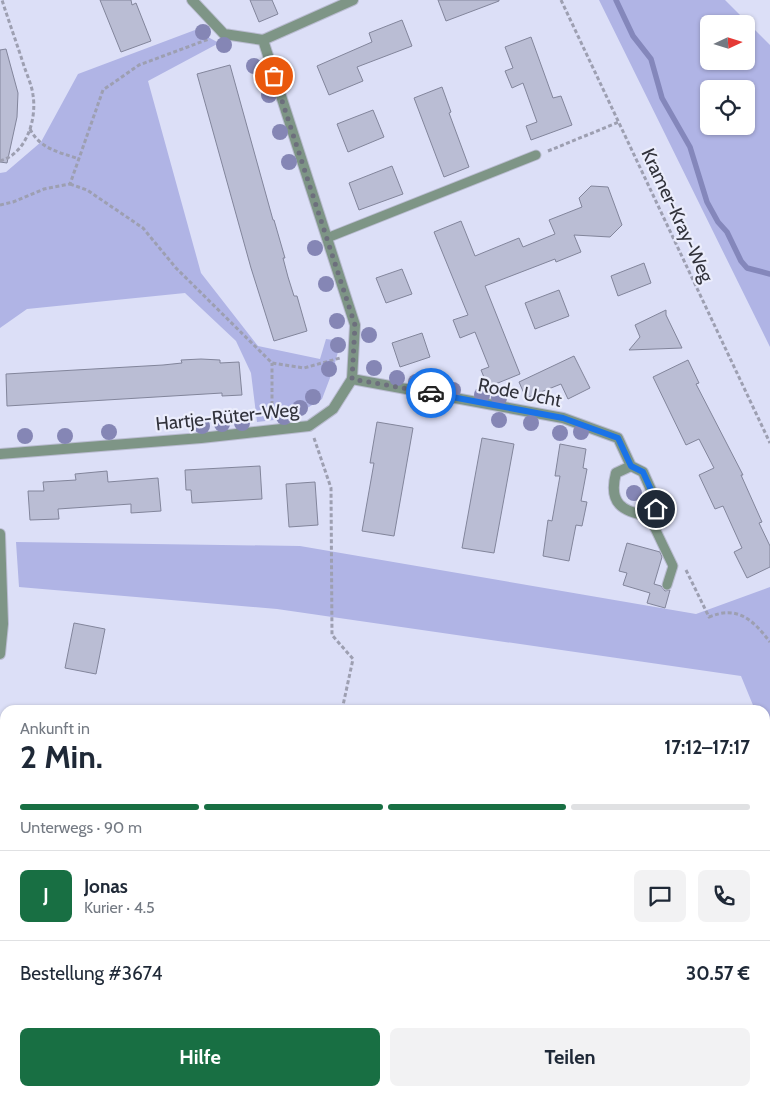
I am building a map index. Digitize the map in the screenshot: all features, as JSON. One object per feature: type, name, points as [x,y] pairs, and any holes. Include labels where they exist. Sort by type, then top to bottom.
[{"type":"street","points":[[192,0],[224,34],[263,40],[354,0]]},
{"type":"street","points":[[263,40],[355,325],[352,379]]},
{"type":"street","name":"Hartje-Rüter-Weg","points":[[0,454],[201,438],[309,426],[333,409],[352,379]]},
{"type":"street","name":"Rode Ucht","points":[[352,379],[563,418],[618,438],[631,466],[643,472],[656,501],[656,509],[649,516]]},
{"type":"street","points":[[631,466],[616,473],[613,484],[615,496],[620,507],[632,514],[649,516]]},
{"type":"street","points":[[0,534],[3,600],[0,654]]},
{"type":"lane","points":[[327,238],[536,155]]},
{"type":"lane","points":[[649,516],[673,566],[667,585]]},
{"type":"path","points":[[0,162],[11,158],[18,152],[30,128],[33,95],[2,0]]},
{"type":"path","name":"Kramer-Kray-Weg","points":[[561,0],[770,443]]},
{"type":"path","points":[[70,184],[103,90],[139,65],[224,34]]},
{"type":"path","points":[[536,155],[620,122]]},
{"type":"path","points":[[30,128],[34,137],[44,146],[78,159]]},
{"type":"path","points":[[0,204],[13,202],[44,189],[70,184],[87,190],[143,228],[176,268],[272,363],[304,368],[353,354]]},
{"type":"path","points":[[263,430],[272,404],[272,363]]},
{"type":"path","points":[[309,426],[331,488],[332,636],[353,659],[343,705]]},
{"type":"path","points":[[717,614],[727,611],[740,615],[757,626],[770,642]]},
{"type":"shaded area","points":[[599,0],[725,0],[740,15],[700,15],[700,70],[755,70],[755,30],[770,45],[770,347]]},
{"type":"shaded area","points":[[195,30],[219,43],[148,81],[201,273],[258,346],[320,359],[326,339],[341,341],[322,399],[291,418],[257,422],[251,373],[236,341],[185,293],[27,309],[0,328],[0,173],[6,172],[41,142],[78,74]]},
{"type":"shaded area","points":[[16,542],[300,546],[696,614],[770,587],[770,705],[753,705],[741,676],[277,609],[19,587]]},
{"type":"building","points":[[100,0],[131,0],[132,5],[136,3],[151,41],[121,52]]},
{"type":"building","points":[[250,0],[272,0],[278,14],[259,22]]},
{"type":"building","points":[[438,0],[499,0],[499,1],[446,21]]},
{"type":"building","points":[[402,20],[412,46],[357,67],[363,81],[329,95],[317,66],[372,42],[369,33]]},
{"type":"building","points":[[531,37],[553,98],[561,96],[572,125],[531,140],[526,126],[537,122],[523,83],[512,88],[505,71],[513,68],[505,47]]},
{"type":"building","points":[[6,49],[18,93],[17,117],[7,163],[0,162],[0,50]]},
{"type":"building","points":[[230,65],[285,258],[283,258],[288,277],[294,296],[297,296],[307,331],[274,341],[251,268],[197,74]]},
{"type":"building","points":[[442,87],[451,112],[449,113],[469,167],[444,177],[414,98]]},
{"type":"building","points":[[373,110],[384,137],[348,152],[337,124]]},
{"type":"building","points":[[392,166],[403,194],[359,210],[349,183]]},
{"type":"building","points":[[591,186],[608,187],[622,225],[610,237],[574,235],[581,252],[556,262],[555,259],[485,286],[520,374],[488,387],[481,370],[489,367],[475,332],[460,338],[453,320],[468,315],[434,232],[461,221],[475,256],[519,238],[523,247],[555,234],[549,220],[582,207],[579,198]]},
{"type":"building","points":[[644,263],[651,283],[618,296],[611,276]]},
{"type":"building","points":[[402,269],[412,294],[386,303],[376,278]]},
{"type":"building","points":[[559,290],[569,316],[535,329],[525,303]]},
{"type":"building","points":[[666,310],[666,315],[682,348],[629,350],[640,337],[635,325]]},
{"type":"building","points":[[422,333],[430,357],[400,367],[392,343]]},
{"type":"building","points":[[574,356],[590,388],[568,399],[561,384],[526,398],[519,382]]},
{"type":"building","points":[[181,360],[220,360],[220,363],[239,362],[242,395],[222,396],[222,393],[7,406],[6,374],[163,365],[182,363]]},
{"type":"building","points":[[688,360],[699,383],[696,384],[743,475],[741,475],[762,522],[759,523],[770,546],[770,567],[747,578],[734,552],[742,548],[723,506],[715,509],[699,475],[714,468],[699,439],[686,445],[653,377]]},
{"type":"building","points":[[377,422],[413,428],[394,536],[362,531],[374,463],[370,463]]},
{"type":"building","points":[[482,438],[514,444],[494,553],[462,548]]},
{"type":"building","points":[[560,444],[586,449],[583,468],[587,469],[581,501],[587,502],[582,526],[576,525],[569,561],[543,556],[548,520],[552,521],[560,476],[555,476]]},
{"type":"building","points":[[260,466],[262,499],[192,503],[191,490],[186,490],[185,470]]},
{"type":"building","points":[[107,471],[108,482],[158,478],[161,511],[131,513],[131,504],[58,509],[59,519],[30,520],[28,491],[44,491],[43,482],[76,480],[75,474]]},
{"type":"building","points":[[315,482],[318,525],[289,527],[286,484]]},
{"type":"building","points":[[627,543],[660,552],[662,557],[654,584],[661,586],[665,591],[670,590],[665,608],[647,603],[650,593],[623,585],[627,573],[619,571]]},
{"type":"building","points":[[74,623],[105,629],[96,674],[65,668]]},
{"type":"waterway","points":[[616,0],[633,36],[651,59],[662,98],[690,147],[707,202],[718,222],[727,232],[741,261],[747,268],[770,274]]},
{"type":"way so far","points":[[274,76],[355,325],[352,379],[431,393]]},
{"type":"route","points":[[431,393],[563,418],[618,438],[631,466],[643,472],[656,501],[656,509]]}]
